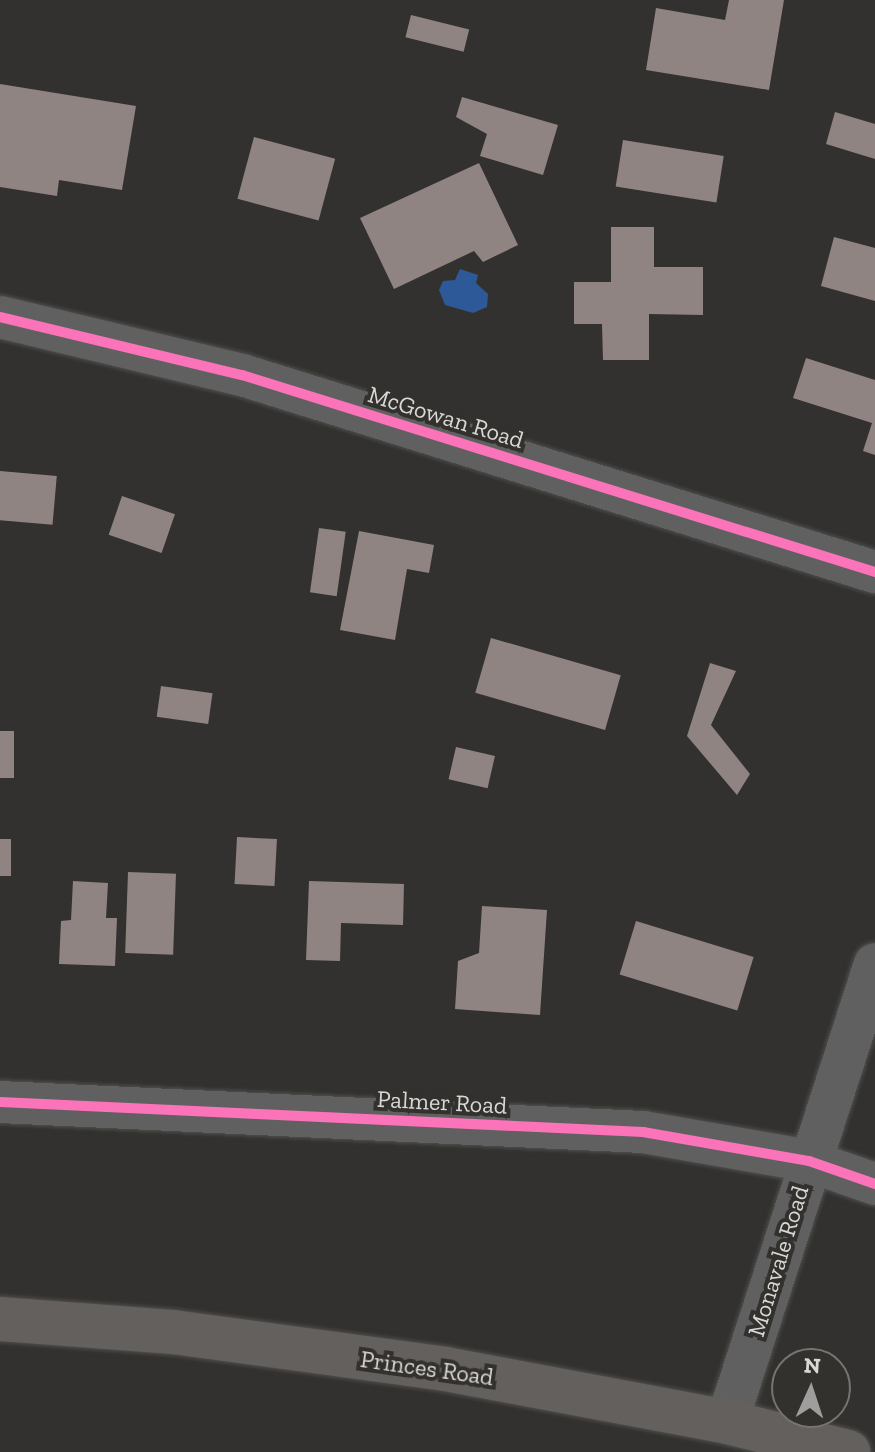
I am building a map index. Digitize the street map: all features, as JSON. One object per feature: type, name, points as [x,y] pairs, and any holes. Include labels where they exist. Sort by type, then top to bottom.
[{"type":"main road","name":"Princes Road","points":[[0,1319],[173,1332],[445,1369],[727,1422],[848,1452]]},
{"type":"street","name":"McGowan Road","points":[[0,317],[242,375],[875,572]]},
{"type":"street","name":"Monavale Road","points":[[727,1422],[875,964]]},
{"type":"street","name":"Palmer Road","points":[[0,1102],[643,1132],[809,1161],[875,1184]]},
{"type":"water","points":[[460,269],[478,275],[476,283],[488,294],[487,307],[473,313],[445,305],[439,290],[443,281],[455,280]]},
{"type":"building","points":[[729,0],[784,0],[769,90],[646,70],[656,8],[725,20]]},
{"type":"building","points":[[411,15],[469,30],[464,52],[405,37]]},
{"type":"building","points":[[0,84],[136,106],[122,190],[59,180],[57,196],[0,187]]},
{"type":"building","points":[[462,97],[558,125],[543,175],[480,156],[487,134],[456,117]]},
{"type":"building","points":[[835,112],[875,124],[875,159],[826,144]]},
{"type":"building","points":[[254,137],[335,159],[319,221],[237,199]]},
{"type":"building","points":[[623,140],[724,156],[716,202],[616,186]]},
{"type":"building","points":[[479,163],[518,245],[483,262],[474,251],[394,289],[360,218]]},
{"type":"building","points":[[611,227],[654,227],[654,267],[703,267],[703,315],[649,314],[649,360],[603,360],[602,324],[574,324],[574,282],[611,282]]},
{"type":"building","points":[[834,237],[875,248],[875,301],[821,286]]},
{"type":"building","points":[[806,358],[875,380],[875,455],[863,451],[872,423],[793,398]]},
{"type":"building","points":[[0,471],[57,476],[53,525],[0,520]]},
{"type":"building","points":[[122,496],[175,514],[162,553],[109,535]]},
{"type":"building","points":[[319,528],[346,532],[337,596],[310,592]]},
{"type":"building","points":[[359,531],[434,545],[429,573],[407,569],[395,640],[340,630]]},
{"type":"building","points":[[491,638],[621,675],[605,730],[475,693]]},
{"type":"building","points":[[710,663],[736,671],[711,725],[750,774],[737,795],[687,736]]},
{"type":"building","points":[[161,686],[212,693],[208,724],[157,717]]},
{"type":"building","points":[[0,731],[14,731],[14,778],[0,778]]},
{"type":"building","points":[[456,747],[495,756],[488,788],[449,779]]},
{"type":"building","points":[[237,837],[277,839],[274,886],[235,884]]},
{"type":"building","points":[[0,839],[11,839],[11,876],[0,876]]},
{"type":"building","points":[[128,872],[176,874],[173,955],[125,953]]},
{"type":"building","points":[[73,881],[108,883],[106,918],[117,918],[115,966],[59,964],[61,921],[71,920]]},
{"type":"building","points":[[309,881],[404,884],[403,925],[341,923],[340,961],[306,960]]},
{"type":"building","points":[[482,906],[547,910],[540,1015],[455,1009],[458,961],[479,953]]},
{"type":"building","points":[[636,921],[754,957],[737,1011],[620,975]]},
{"type":"cycle path","points":[[0,317],[242,375],[875,572]]},
{"type":"cycle path","points":[[0,1102],[643,1132],[809,1161],[875,1184]]}]
